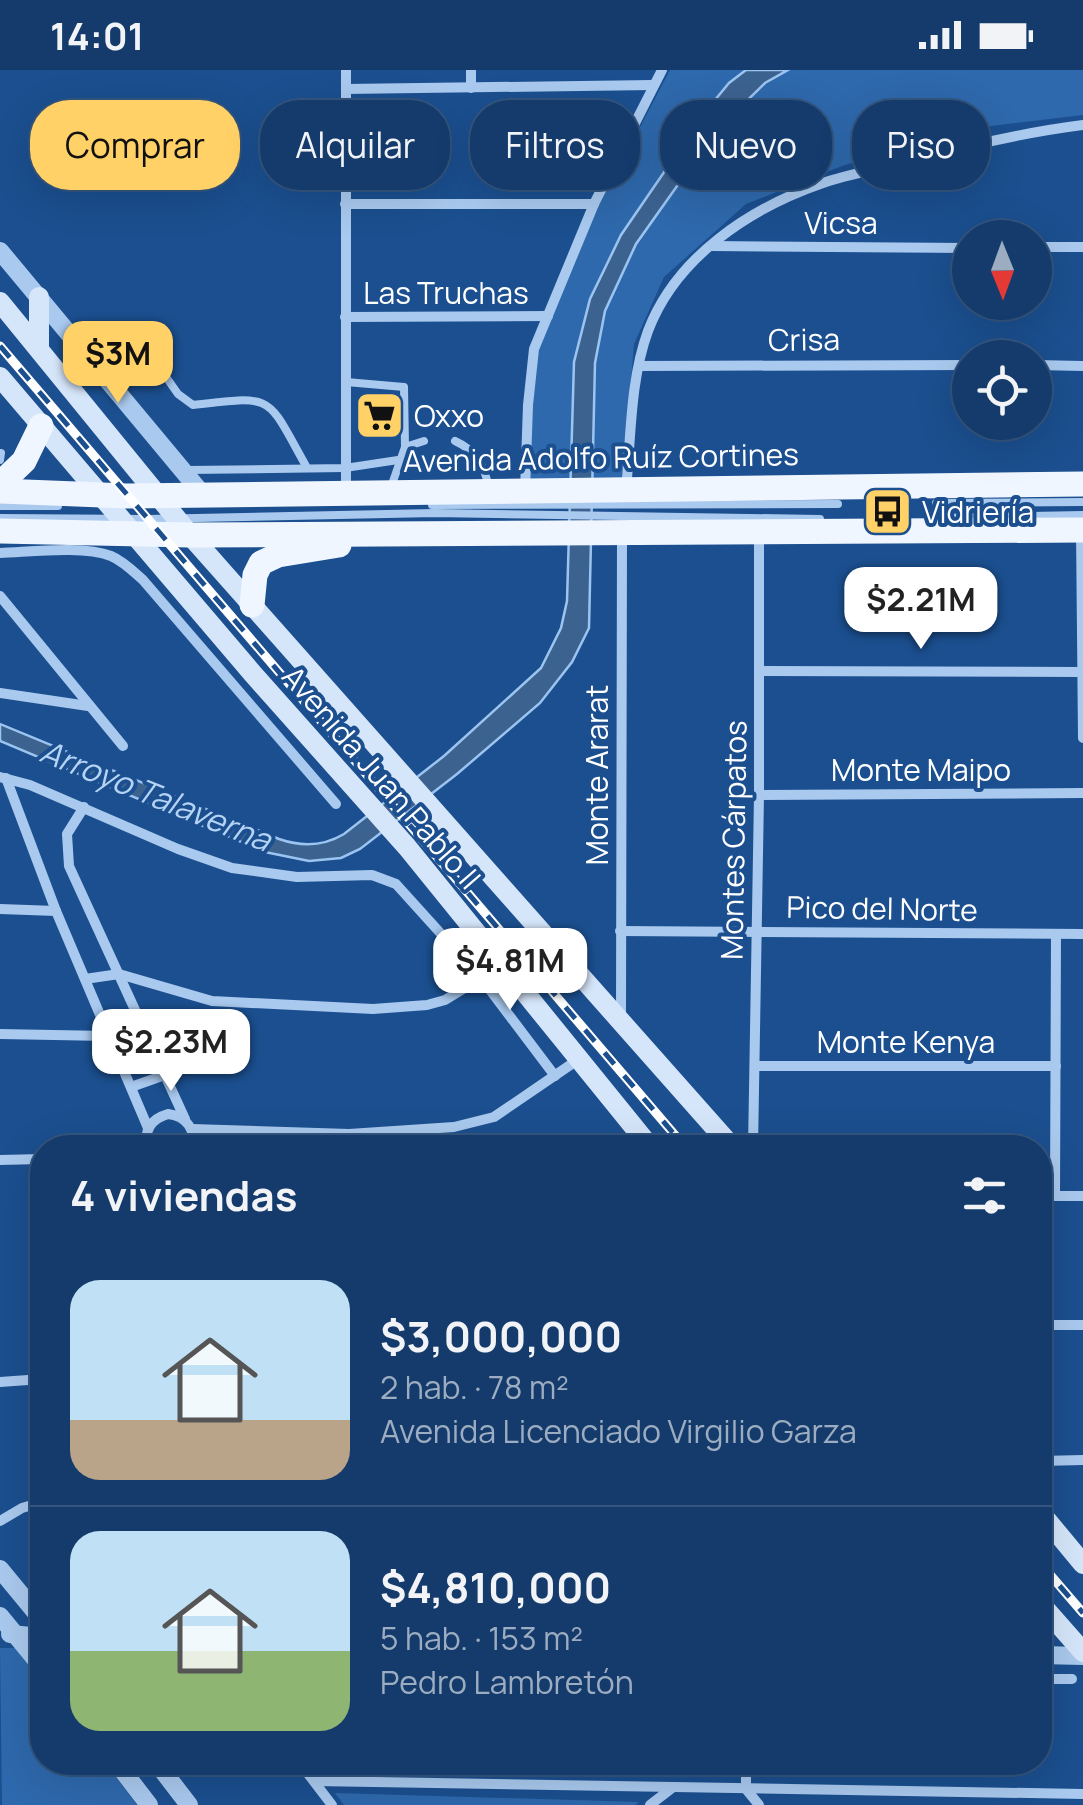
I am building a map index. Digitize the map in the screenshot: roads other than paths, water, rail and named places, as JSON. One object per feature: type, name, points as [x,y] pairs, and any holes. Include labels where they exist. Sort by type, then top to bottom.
[{"type":"main road","points":[[38,348],[39,297]]},
{"type":"main road","name":"Avenida Juan Pablo II","points":[[0,302],[252,605],[723,1135]]},
{"type":"main road","name":"Avenida Juan Pablo II","points":[[0,378],[110,512],[407,847],[640,1135]]},
{"type":"main road","points":[[2,472],[24,461],[41,426]]},
{"type":"main road","name":"Avenida Adolfo Ruíz Cortines","points":[[2,472],[110,512],[429,532],[759,533],[1082,525]]},
{"type":"main road","name":"Avenida Adolfo Ruíz Cortines","points":[[0,531],[110,512],[173,513],[204,496],[346,481],[389,492],[1083,484]]},
{"type":"main road","points":[[252,605],[255,575],[261,563],[278,555],[429,532]]},
{"type":"main road","points":[[1052,1526],[1081,1561]]},
{"type":"main road","points":[[1052,1617],[1083,1654]]},
{"type":"street","points":[[346,70],[346,481]]},
{"type":"street","points":[[471,70],[471,88]]},
{"type":"street","points":[[589,70],[589,84]]},
{"type":"street","points":[[525,492],[534,350],[594,204],[662,70]]},
{"type":"street","points":[[346,89],[653,85]]},
{"type":"street","points":[[626,491],[639,366],[647,334],[672,285],[711,246],[773,203],[825,182],[1018,133],[1083,125]]},
{"type":"street","points":[[344,204],[594,204]]},
{"type":"street","name":"Vicsa","points":[[711,246],[952,248]]},
{"type":"street","points":[[1052,247],[1083,247]]},
{"type":"street","points":[[0,251],[204,496]]},
{"type":"street","name":"Las Truchas","points":[[345,318],[548,316]]},
{"type":"street","name":"Crisa","points":[[639,366],[952,365]]},
{"type":"street","points":[[1052,365],[1083,366]]},
{"type":"street","points":[[1082,525],[1083,738]]},
{"type":"street","name":"Montes Cárpatos","points":[[753,1135],[759,533]]},
{"type":"street","name":"Monte Ararat","points":[[620,1016],[622,534]]},
{"type":"street","points":[[0,553],[88,552],[109,555],[126,565],[336,804]]},
{"type":"street","points":[[0,596],[123,746]]},
{"type":"street","points":[[760,671],[1082,672]]},
{"type":"street","points":[[0,693],[88,706]]},
{"type":"street","points":[[3,778],[84,807],[178,849],[249,872],[385,878],[420,906],[555,1076]]},
{"type":"street","points":[[3,778],[148,1135]]},
{"type":"street","name":"Monte Maipo","points":[[759,795],[1083,793]]},
{"type":"street","points":[[84,807],[68,834],[69,866],[191,1135]]},
{"type":"street","points":[[0,908],[56,911]]},
{"type":"street","name":"Pico del Norte","points":[[620,931],[1083,934]]},
{"type":"street","points":[[1056,935],[1055,1196],[1083,1196]]},
{"type":"street","points":[[85,979],[118,974],[212,1001],[373,1009],[406,1008],[445,1000],[480,978]]},
{"type":"street","points":[[0,1034],[107,1036]]},
{"type":"street","points":[[148,1128],[160,1116],[177,1115],[188,1124],[349,1134],[454,1127],[494,1117],[578,1059]]},
{"type":"street","name":"Monte Kenya","points":[[756,1066],[1056,1066]]},
{"type":"street","points":[[131,1087],[162,1076]]},
{"type":"street","points":[[0,1160],[30,1159]]},
{"type":"street","points":[[1052,1325],[1083,1325]]},
{"type":"street","points":[[0,1382],[30,1380]]},
{"type":"street","points":[[1052,1461],[1083,1460]]},
{"type":"street","points":[[0,1521],[30,1506]]},
{"type":"street","points":[[0,1569],[30,1605]]},
{"type":"street","points":[[0,1616],[7,1634],[30,1654]]},
{"type":"street","points":[[1052,1655],[1083,1654]]},
{"type":"street","points":[[1052,1679],[1072,1679]]},
{"type":"street","points":[[126,1775],[149,1805]]},
{"type":"street","points":[[166,1775],[189,1805]]},
{"type":"street","points":[[310,1775],[332,1805]]},
{"type":"street","points":[[746,1775],[746,1789],[759,1805]]},
{"type":"street","points":[[314,1781],[1083,1794]]},
{"type":"street","points":[[650,1805],[673,1787]]},
{"type":"lane","points":[[164,374],[178,394],[192,405],[259,400],[274,410],[306,466]]},
{"type":"lane","points":[[346,382],[404,387],[405,446],[389,492]]},
{"type":"lane","points":[[405,446],[424,441]]},
{"type":"lane","points":[[455,441],[469,447],[481,460],[490,492]]},
{"type":"lane","points":[[183,470],[306,466],[346,481],[398,460]]},
{"type":"lane","points":[[936,503],[1083,502]]},
{"type":"lane","points":[[173,513],[838,504]]},
{"type":"lane","points":[[0,506],[72,506]]},
{"type":"lane","points":[[0,518],[110,512]]},
{"type":"lane","points":[[173,513],[838,520]]},
{"type":"lane","points":[[936,518],[1082,525]]},
{"type":"water","points":[[746,70],[788,70],[765,83],[748,100],[715,100]]},
{"type":"water","name":"Arroyo Talaverna","points":[[660,178],[660,190],[674,190],[636,244],[605,311],[595,363],[589,628],[572,662],[540,703],[457,774],[360,849],[341,858],[309,861],[265,852],[0,741],[0,724],[279,839],[304,844],[329,841],[344,834],[444,756],[541,668],[561,628],[567,601],[574,362],[590,299],[621,235]]},
{"type":"railway","points":[[0,346],[675,1135]]},
{"type":"railway","points":[[1052,1577],[1083,1613]]},
{"type":"place","name":"Oxxo","points":[[379,415]]},
{"type":"place","name":"Vidriería","points":[[887,511]]}]
